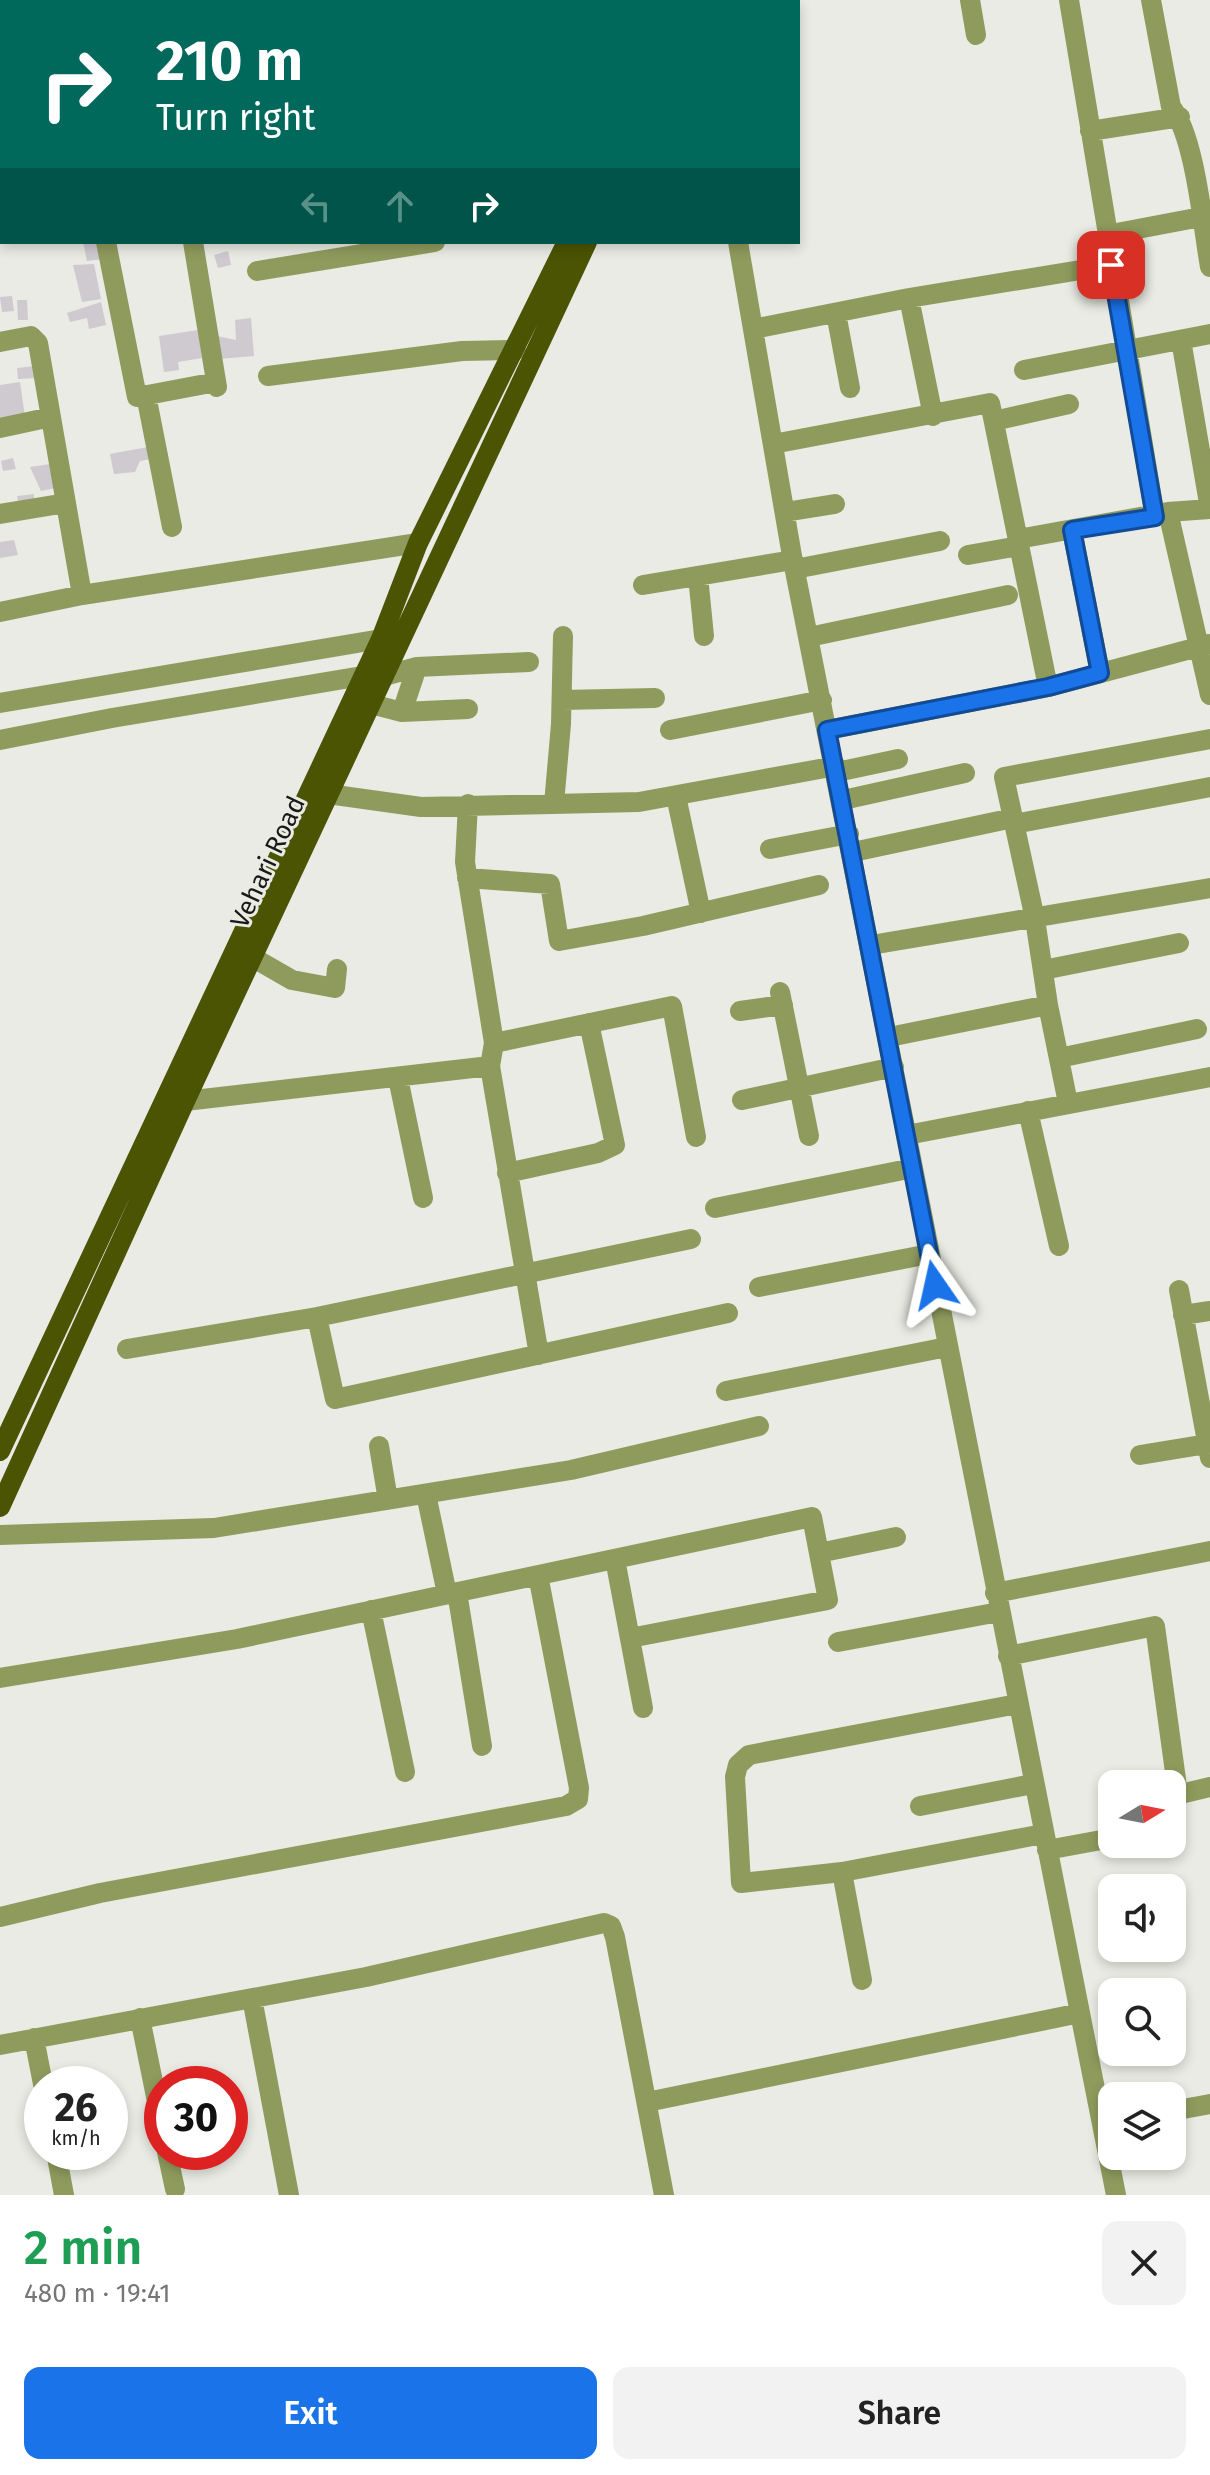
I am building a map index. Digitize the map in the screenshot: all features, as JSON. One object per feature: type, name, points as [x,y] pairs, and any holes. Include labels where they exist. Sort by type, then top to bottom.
[{"type":"main road","name":"Vehari Road","points":[[0,1507],[371,704],[388,656],[418,543],[566,244]]},
{"type":"main road","name":"Vehari Road","points":[[388,656],[586,244]]},
{"type":"main road","name":"Vehari Road","points":[[0,1451],[362,676]]},
{"type":"street","points":[[970,0],[976,35]]},
{"type":"street","points":[[1069,0],[1125,351],[1161,515],[1204,645],[1210,695]]},
{"type":"street","points":[[1151,0],[1171,107],[1180,117],[1210,267]]},
{"type":"street","points":[[1090,131],[1180,117]]},
{"type":"street","points":[[1106,235],[1201,217]]},
{"type":"street","points":[[106,244],[137,397],[216,384],[193,244]]},
{"type":"street","points":[[257,271],[423,244]]},
{"type":"street","points":[[738,244],[794,564],[837,769],[1017,1704],[1080,2013],[1098,2086]]},
{"type":"street","points":[[753,329],[909,298],[1111,265]]},
{"type":"street","points":[[909,298],[933,416]]},
{"type":"street","points":[[836,313],[850,388]]},
{"type":"street","points":[[1024,370],[1210,334]]},
{"type":"street","points":[[0,342],[35,338],[82,595]]},
{"type":"street","points":[[968,555],[1072,530],[1210,509],[1181,340]]},
{"type":"street","points":[[268,376],[462,351],[516,350]]},
{"type":"street","points":[[146,395],[172,527]]},
{"type":"street","points":[[773,444],[990,403],[1048,687]]},
{"type":"street","points":[[994,421],[1069,404]]},
{"type":"street","points":[[0,428],[51,417]]},
{"type":"street","points":[[0,514],[66,503]]},
{"type":"street","points":[[785,512],[835,504]]},
{"type":"street","points":[[1072,530],[1100,673]]},
{"type":"street","points":[[643,585],[940,541]]},
{"type":"street","points":[[0,612],[82,595],[418,543]]},
{"type":"street","points":[[698,576],[704,636]]},
{"type":"street","points":[[809,637],[1008,595]]},
{"type":"street","points":[[554,804],[562,700],[563,636]]},
{"type":"street","points":[[827,730],[1048,687],[1204,645]]},
{"type":"street","points":[[0,740],[362,676],[388,656]]},
{"type":"street","points":[[0,703],[222,667],[388,656],[417,667],[529,662]]},
{"type":"street","points":[[222,667],[228,698]]},
{"type":"street","points":[[402,712],[417,667]]},
{"type":"street","points":[[181,674],[187,705]]},
{"type":"street","points":[[562,700],[655,698]]},
{"type":"street","points":[[670,730],[822,700]]},
{"type":"street","points":[[371,704],[402,712],[468,709]]},
{"type":"street","points":[[1068,1103],[1035,919],[1004,777],[1210,739]]},
{"type":"street","points":[[328,794],[421,807],[639,802],[898,759]]},
{"type":"street","points":[[843,800],[965,773]]},
{"type":"street","points":[[770,849],[851,843],[1013,821],[1210,787]]},
{"type":"street","points":[[676,796],[701,913]]},
{"type":"street","points":[[468,804],[467,878],[494,1043],[490,1066],[539,1355]]},
{"type":"street","points":[[467,878],[550,884],[559,941],[701,913],[819,885]]},
{"type":"street","points":[[871,945],[1210,888]]},
{"type":"street","points":[[1043,970],[1179,943]]},
{"type":"street","points":[[252,957],[292,980],[335,988],[337,969]]},
{"type":"street","points":[[740,1011],[782,998],[809,1136]]},
{"type":"street","points":[[889,1037],[1048,1005]]},
{"type":"street","points":[[494,1043],[672,1006],[696,1137]]},
{"type":"street","points":[[507,1173],[598,1153],[615,1145],[589,1023]]},
{"type":"street","points":[[1059,1058],[1197,1029]]},
{"type":"street","points":[[185,1101],[490,1066]]},
{"type":"street","points":[[742,1100],[894,1067]]},
{"type":"street","points":[[907,1135],[1210,1077]]},
{"type":"street","points":[[398,1078],[423,1198]]},
{"type":"street","points":[[1028,1111],[1059,1246]]},
{"type":"street","points":[[715,1208],[913,1168]]},
{"type":"street","points":[[127,1349],[317,1317],[691,1239]]},
{"type":"street","points":[[759,1287],[929,1254]]},
{"type":"street","points":[[1140,1455],[1209,1451],[1206,1421],[1179,1290]]},
{"type":"street","points":[[1183,1315],[1210,1311]]},
{"type":"street","points":[[317,1317],[335,1399],[728,1313]]},
{"type":"street","points":[[726,1391],[947,1347]]},
{"type":"street","points":[[0,1535],[214,1528],[571,1470],[759,1426]]},
{"type":"street","points":[[379,1446],[388,1500]]},
{"type":"street","points":[[426,1494],[452,1593],[482,1746]]},
{"type":"street","points":[[0,1678],[237,1639],[812,1517],[828,1600],[630,1638]]},
{"type":"street","points":[[819,1553],[896,1537]]},
{"type":"street","points":[[838,1642],[1210,1551]]},
{"type":"street","points":[[615,1559],[643,1708]]},
{"type":"street","points":[[0,1917],[100,1893],[566,1806],[578,1799],[579,1788],[538,1575]]},
{"type":"street","points":[[371,1610],[405,1772]]},
{"type":"street","points":[[1008,1656],[1155,1626],[1172,1770]]},
{"type":"street","points":[[1017,1704],[749,1755],[738,1765],[735,1777],[741,1883],[842,1872],[1045,1842],[1098,1839]]},
{"type":"street","points":[[920,1806],[1033,1784]]},
{"type":"street","points":[[1186,1792],[1210,1787]]},
{"type":"street","points":[[842,1872],[862,1980]]},
{"type":"street","points":[[0,2045],[366,1977],[604,1923],[611,1926],[615,1937],[664,2195]]},
{"type":"street","points":[[252,1998],[289,2195]]},
{"type":"street","points":[[647,2102],[1080,2013]]},
{"type":"street","points":[[140,2018],[150,2066]]},
{"type":"street","points":[[34,2038],[39,2066]]},
{"type":"street","points":[[1186,2108],[1210,2104]]},
{"type":"street","points":[[59,2170],[64,2195]]},
{"type":"street","points":[[171,2170],[175,2189]]},
{"type":"street","points":[[1113,2170],[1116,2195]]},
{"type":"building","points":[[83,244],[99,244],[103,259],[87,261]]},
{"type":"building","points":[[228,251],[231,265],[218,268],[214,255]]},
{"type":"building","points":[[94,264],[101,299],[82,302],[73,265]]},
{"type":"building","points":[[12,296],[14,311],[2,312],[0,297]]},
{"type":"building","points":[[17,300],[27,300],[28,320],[18,320]]},
{"type":"building","points":[[101,302],[106,325],[89,329],[87,318],[70,322],[67,313]]},
{"type":"building","points":[[251,318],[254,356],[219,359],[217,336],[236,340],[235,320]]},
{"type":"building","points":[[198,330],[202,358],[178,362],[179,370],[164,372],[159,336]]},
{"type":"building","points":[[35,366],[36,378],[18,379],[17,368]]},
{"type":"building","points":[[20,382],[25,417],[0,421],[0,385]]},
{"type":"building","points":[[153,446],[156,458],[140,461],[135,472],[114,474],[110,454]]},
{"type":"building","points":[[13,458],[16,469],[3,471],[1,461]]},
{"type":"building","points":[[57,463],[60,487],[41,491],[30,467]]},
{"type":"building","points":[[34,494],[34,502],[19,506],[17,496]]},
{"type":"building","points":[[14,540],[18,555],[0,558],[0,542]]},
{"type":"route","points":[[935,1285],[827,730],[1048,687],[1100,673],[1072,530],[1155,517],[1111,265]]}]
